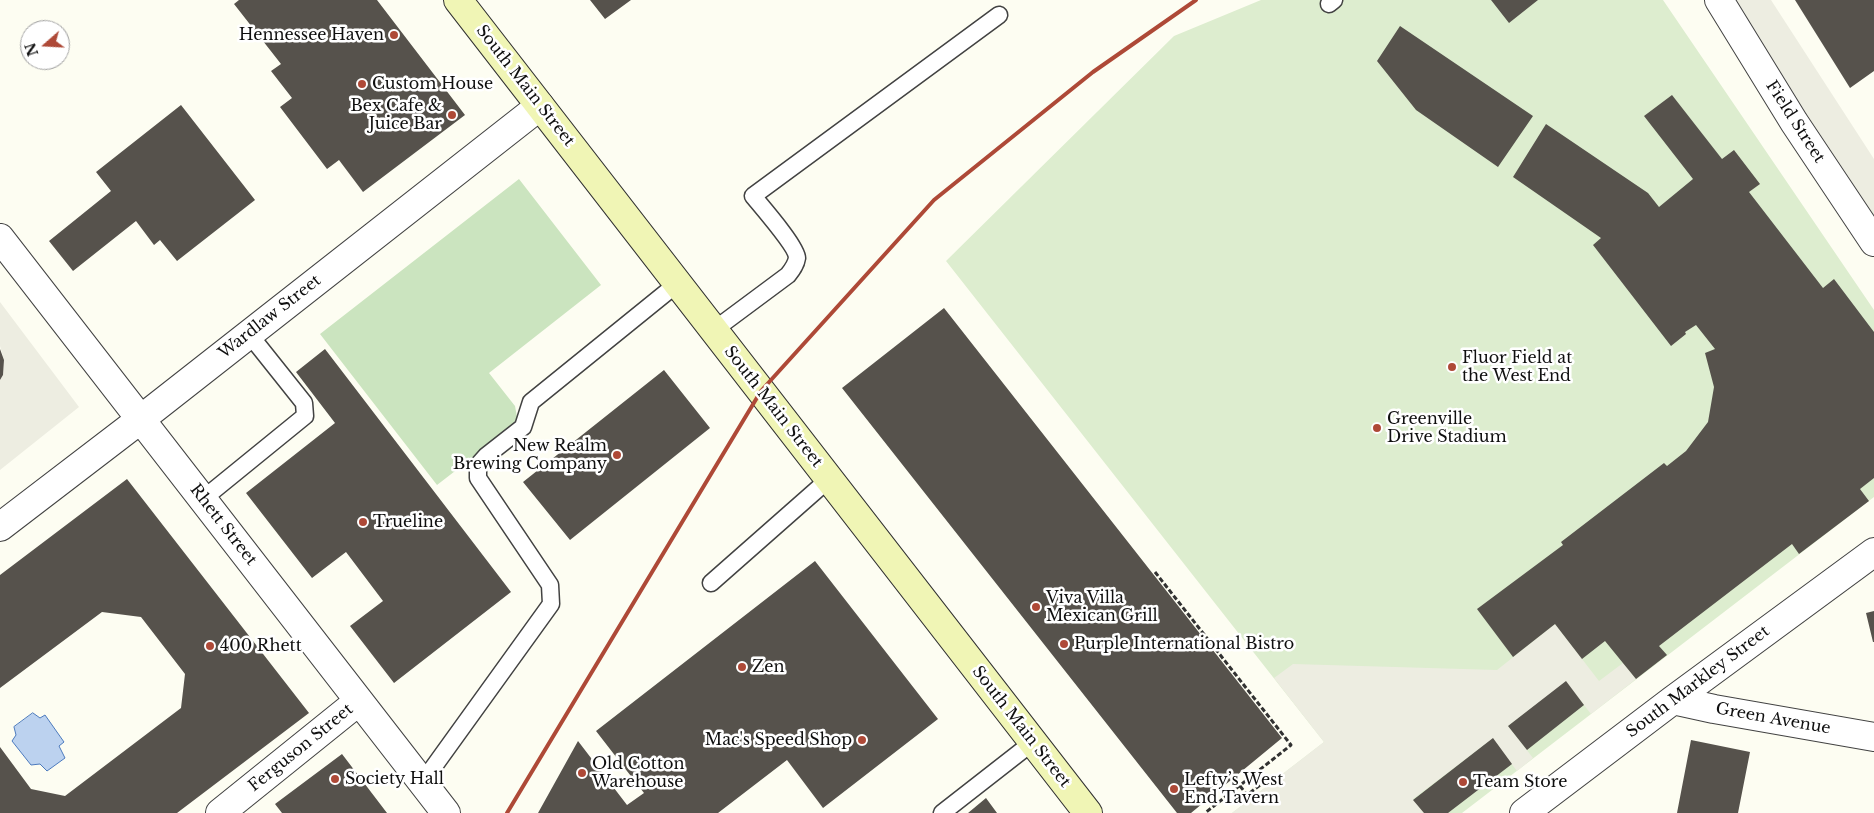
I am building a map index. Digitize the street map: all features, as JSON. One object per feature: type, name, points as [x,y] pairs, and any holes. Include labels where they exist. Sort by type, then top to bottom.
[{"type":"main road","name":"South Main Street","points":[[458,0],[1088,813]]},
{"type":"street","name":"Field Street","points":[[1719,0],[1794,122],[1874,242]]},
{"type":"street","name":"Wardlaw Street","points":[[0,527],[141,419],[540,106]]},
{"type":"street","name":"Rhett Street","points":[[0,238],[446,813]]},
{"type":"street","name":"South Markley Street","points":[[1524,813],[1673,700],[1874,552]]},
{"type":"street","name":"Green Avenue","points":[[1673,700],[1874,737]]},
{"type":"street","name":"Ferguson Street","points":[[220,813],[359,701]]},
{"type":"lane","points":[[714,330],[788,276],[795,267],[797,256],[790,244],[753,196],[999,14]]},
{"type":"lane","points":[[422,783],[551,604],[550,585],[478,478],[478,465],[486,456],[523,426],[531,402],[678,284]]},
{"type":"lane","points":[[203,499],[305,416],[304,403],[249,334]]},
{"type":"lane","points":[[710,583],[829,479]]},
{"type":"lane","points":[[942,813],[1033,742]]},
{"type":"path","points":[[1155,572],[1291,745],[1205,813]]},
{"type":"path","points":[[1240,786],[1247,795],[1268,779],[1271,783]]},
{"type":"green space","name":"Fluor Field at the West End","points":[[1261,0],[1663,0],[1874,310],[1874,497],[1462,813],[1232,813],[1324,742],[946,261],[1174,36]]},
{"type":"green space","points":[[519,179],[601,285],[489,373],[515,406],[517,417],[512,427],[437,485],[320,334]]},
{"type":"shaded area","points":[[1710,0],[1771,0],[1874,159],[1874,250]]},
{"type":"shaded area","points":[[0,302],[79,407],[0,470],[0,380],[3,375],[4,360],[0,346]]},
{"type":"shaded area","points":[[1555,624],[1599,681],[1623,663],[1636,679],[1591,714],[1566,682],[1508,726],[1533,758],[1517,771],[1492,739],[1413,799],[1424,813],[1232,813],[1324,742],[1274,678],[1293,664],[1497,670]]},
{"type":"water","points":[[33,713],[40,718],[45,715],[64,742],[59,746],[65,758],[47,771],[40,764],[31,765],[12,741],[16,735],[14,727]]},
{"type":"building","name":"Custom House","points":[[239,0],[377,0],[465,115],[363,192],[339,160],[327,169],[280,107],[292,98],[271,71],[281,64],[234,4]]},
{"type":"building","points":[[590,0],[631,0],[605,19]]},
{"type":"building","points":[[1491,0],[1538,0],[1509,23]]},
{"type":"building","points":[[1795,0],[1874,0],[1874,71],[1850,88]]},
{"type":"building","points":[[1400,26],[1533,116],[1498,167],[1416,110],[1377,61]]},
{"type":"building","points":[[1672,95],[1722,159],[1734,150],[1760,184],[1749,192],[1823,288],[1834,279],[1874,332],[1874,478],[1860,489],[1869,501],[1799,554],[1792,544],[1659,646],[1667,655],[1636,679],[1605,641],[1582,659],[1555,624],[1513,657],[1477,609],[1563,545],[1561,542],[1664,463],[1667,466],[1686,451],[1708,422],[1714,387],[1705,353],[1715,349],[1696,325],[1685,332],[1686,334],[1671,346],[1593,245],[1601,238],[1513,177],[1546,124],[1648,193],[1659,207],[1693,179],[1644,116]]},
{"type":"building","points":[[181,105],[255,200],[177,261],[160,240],[154,245],[136,221],[73,271],[49,241],[111,191],[96,172]]},
{"type":"building","points":[[944,308],[1282,738],[1191,813],[1177,813],[842,388]]},
{"type":"building","points":[[0,349],[4,360],[3,375],[0,380]]},
{"type":"building","name":"Trueline","points":[[325,349],[511,592],[394,683],[350,626],[383,601],[346,552],[312,578],[246,493],[335,423],[296,372]]},
{"type":"building","name":"New Realm Brewing Company","points":[[664,370],[710,428],[570,540],[523,482]]},
{"type":"building","name":"400 Rhett","points":[[127,479],[309,713],[177,813],[0,813],[0,747],[31,789],[65,796],[181,708],[185,674],[141,617],[102,612],[0,688],[0,575]]},
{"type":"building","points":[[815,561],[938,719],[823,808],[787,760],[718,813],[538,813],[578,741],[627,805],[644,793],[596,731]]},
{"type":"building","points":[[1874,611],[1874,642],[1873,642],[1866,613]]},
{"type":"building","points":[[1566,681],[1584,705],[1527,750],[1508,726]]},
{"type":"building","name":"Team Store","points":[[1493,738],[1512,764],[1448,813],[1424,813],[1413,800]]},
{"type":"building","points":[[1691,740],[1750,752],[1738,813],[1677,813]]},
{"type":"building","name":"Society Hall","points":[[342,754],[387,813],[282,813],[275,804]]},
{"type":"building","points":[[986,798],[997,813],[968,813]]},
{"type":"railway","points":[[507,813],[761,391],[934,200],[1093,72],[1196,0]]},
{"type":"place","name":"Hennessee Haven","points":[[394,35]]},
{"type":"place","name":"Custom House","points":[[362,84]]},
{"type":"place","name":"Bex Cafe & Juice Bar","points":[[452,115]]},
{"type":"place","name":"Fluor Field at the West End","points":[[1452,367]]},
{"type":"place","name":"Greenville Drive Stadium","points":[[1377,428]]},
{"type":"place","name":"New Realm Brewing Company","points":[[617,455]]},
{"type":"place","name":"Trueline","points":[[363,522]]},
{"type":"place","name":"Viva Villa Mexican Grill","points":[[1036,607]]},
{"type":"place","name":"Purple International Bistro","points":[[1064,644]]},
{"type":"place","name":"400 Rhett","points":[[210,646]]},
{"type":"place","name":"Zen","points":[[742,667]]},
{"type":"place","name":"Mac's Speed Shop","points":[[862,740]]},
{"type":"place","name":"Old Cotton Warehouse","points":[[582,773]]},
{"type":"place","name":"Society Hall","points":[[335,779]]},
{"type":"place","name":"Team Store","points":[[1463,782]]},
{"type":"place","name":"Lefty’s West End Tavern","points":[[1174,789]]}]
